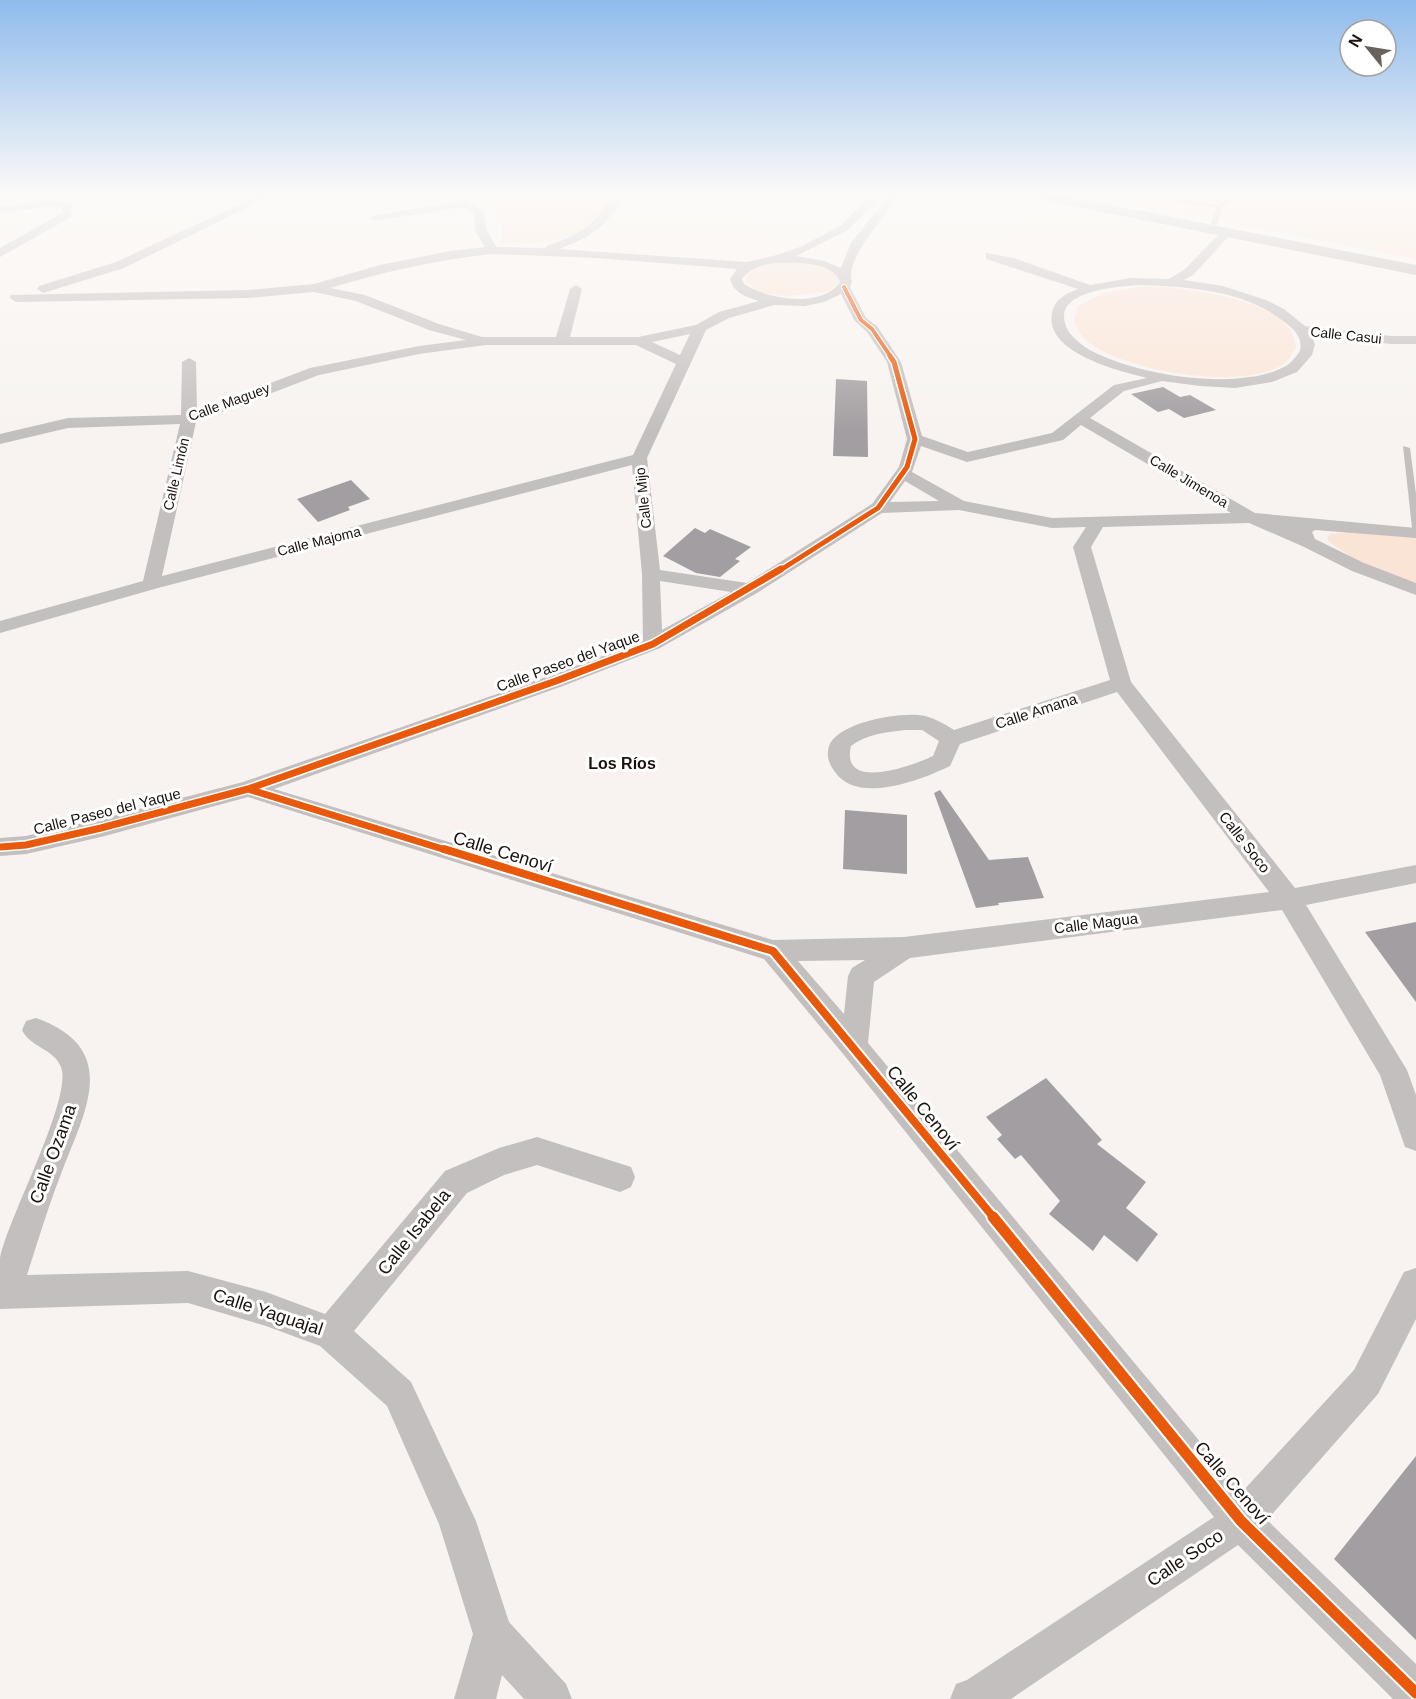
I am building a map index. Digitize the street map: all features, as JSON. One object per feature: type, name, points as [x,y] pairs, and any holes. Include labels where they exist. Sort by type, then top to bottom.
[{"type":"street","points":[[16,298],[94,273]]},
{"type":"street","points":[[109,273],[107,278],[110,285],[134,295]]},
{"type":"street","points":[[0,300],[248,294],[315,288],[365,273]]},
{"type":"street","points":[[360,298],[377,273]]},
{"type":"street","points":[[719,273],[736,279]]},
{"type":"street","points":[[738,273],[736,279],[738,286],[746,292],[774,301],[810,301],[825,298],[844,282],[847,273]]},
{"type":"street","points":[[840,273],[861,320]]},
{"type":"street","points":[[1045,273],[1088,288]]},
{"type":"street","points":[[1172,282],[1187,273]]},
{"type":"street","points":[[1103,361],[1163,378],[1205,383],[1256,380],[1277,375],[1299,364],[1320,348],[1307,340],[1302,330],[1287,317],[1267,305],[1211,282],[1131,282],[1088,288],[1072,295],[1061,304],[1057,315],[1058,326],[1066,338],[1082,350],[1120,372],[1119,388]]},
{"type":"street","points":[[315,288],[360,298],[434,327],[486,340]]},
{"type":"street","points":[[562,341],[576,289]]},
{"type":"street","name":"Calle Maguey","points":[[724,315],[746,292]]},
{"type":"street","name":"Calle Maguey","points":[[0,439],[68,423],[189,419],[315,370],[419,350],[486,340],[638,341],[700,328],[724,315],[774,301]]},
{"type":"street","points":[[810,301],[861,320],[872,329],[894,362],[915,439],[967,458]]},
{"type":"street","points":[[419,350],[434,327]]},
{"type":"street","points":[[684,362],[700,328]]},
{"type":"street","name":"Calle Casui","points":[[1302,330],[1391,340],[1416,340]]},
{"type":"street","name":"Calle Casui","points":[[1320,348],[1391,340]]},
{"type":"street","name":"Calle Maguey","points":[[638,341],[684,362]]},
{"type":"street","name":"Calle Limón","points":[[151,584],[189,419],[189,362]]},
{"type":"street","name":"Calle Mijo","points":[[653,644],[651,574],[639,459],[684,362]]},
{"type":"street","points":[[904,470],[1057,437],[1119,388],[1163,378]]},
{"type":"street","name":"Calle Jimenoa","points":[[1081,418],[1251,518],[1311,533]]},
{"type":"street","name":"Calle Jimenoa","points":[[1057,437],[1127,444]]},
{"type":"street","name":"Calle Paseo del Yaque","points":[[0,847],[26,845],[101,828],[248,789],[556,681],[653,644],[750,590],[878,508],[904,470],[915,439]]},
{"type":"street","name":"Calle Majoma","points":[[0,627],[151,584],[639,459]]},
{"type":"street","points":[[904,470],[959,505]]},
{"type":"street","points":[[878,508],[959,505],[1052,523],[1251,518]]},
{"type":"street","points":[[1052,523],[1082,547],[1097,523]]},
{"type":"street","points":[[1311,533],[1416,533]]},
{"type":"street","points":[[1311,533],[1358,567],[1416,590]]},
{"type":"street","name":"Calle Soco","points":[[1082,547],[1121,683],[1289,899],[1394,1070],[1416,1137]]},
{"type":"street","points":[[651,574],[750,590]]},
{"type":"street","name":"Calle Amana","points":[[951,739],[1121,683]]},
{"type":"street","points":[[913,722],[935,727],[951,739],[942,761],[881,781],[867,781],[854,777],[842,766],[838,754],[843,741],[858,732],[913,722]]},
{"type":"street","name":"Calle Cenoví","points":[[248,789],[773,951],[854,1046],[1241,1521],[1416,1693]]},
{"type":"street","name":"Calle Magua","points":[[773,951],[904,948],[1289,899],[1416,874]]},
{"type":"street","points":[[854,1046],[861,976],[904,948]]},
{"type":"street","name":"Calle Ozama","points":[[2,1292],[64,1130],[78,1078],[74,1062],[61,1045],[36,1030]]},
{"type":"street","name":"Calle Isabela","points":[[331,1333],[456,1182],[499,1162],[537,1151],[620,1177]]},
{"type":"street","name":"Calle Soco","points":[[971,1699],[981,1695],[1241,1521],[1366,1382],[1416,1284]]},
{"type":"street","name":"Calle Yaguajal","points":[[2,1292],[188,1287],[266,1309],[331,1333],[399,1394],[457,1521],[493,1634]]},
{"type":"street","points":[[475,1699],[493,1634]]},
{"type":"street","points":[[493,1634],[551,1699]]},
{"type":"lane","points":[[1406,448],[1416,528]]},
{"type":"shaded area","points":[[747,273],[835,273],[839,282],[828,292],[784,296],[759,292],[746,282]]},
{"type":"shaded area","points":[[1149,286],[1205,292],[1247,303],[1282,321],[1292,333],[1296,347],[1289,359],[1272,370],[1247,376],[1218,377],[1154,369],[1124,360],[1100,350],[1081,335],[1074,322],[1077,308],[1103,294]]},
{"type":"shaded area","points":[[1347,532],[1416,537],[1416,585],[1359,562],[1329,542],[1327,538],[1330,534]]},
{"type":"building","points":[[836,379],[867,381],[868,457],[833,456]]},
{"type":"building","points":[[1163,387],[1180,397],[1190,395],[1216,410],[1184,418],[1169,409],[1158,412],[1131,394]]},
{"type":"building","points":[[351,480],[370,499],[348,507],[350,510],[318,522],[297,499]]},
{"type":"building","points":[[695,528],[705,533],[710,529],[751,547],[735,559],[740,561],[720,577],[696,573],[663,556]]},
{"type":"building","points":[[940,790],[989,860],[1028,857],[1044,898],[976,908],[934,793]]},
{"type":"building","points":[[845,810],[907,815],[907,874],[843,869]]},
{"type":"building","points":[[1416,922],[1416,1002],[1365,932]]},
{"type":"building","points":[[1046,1078],[1102,1140],[1097,1144],[1146,1182],[1126,1208],[1158,1234],[1137,1262],[1104,1235],[1093,1251],[1049,1214],[1060,1201],[1021,1155],[1015,1159],[997,1139],[1002,1135],[986,1117]]},
{"type":"building","points":[[1416,1456],[1416,1640],[1334,1559]]},
{"type":"cycle path","points":[[0,847],[26,845],[101,828],[248,789],[556,681],[653,644],[750,589],[878,508],[907,467],[915,439],[894,362],[872,329],[861,320],[844,287]]},
{"type":"cycle path","points":[[248,789],[773,951],[854,1046],[1241,1521],[1416,1693]]},
{"type":"district","name":"Los Ríos","points":[[622,763]]}]
